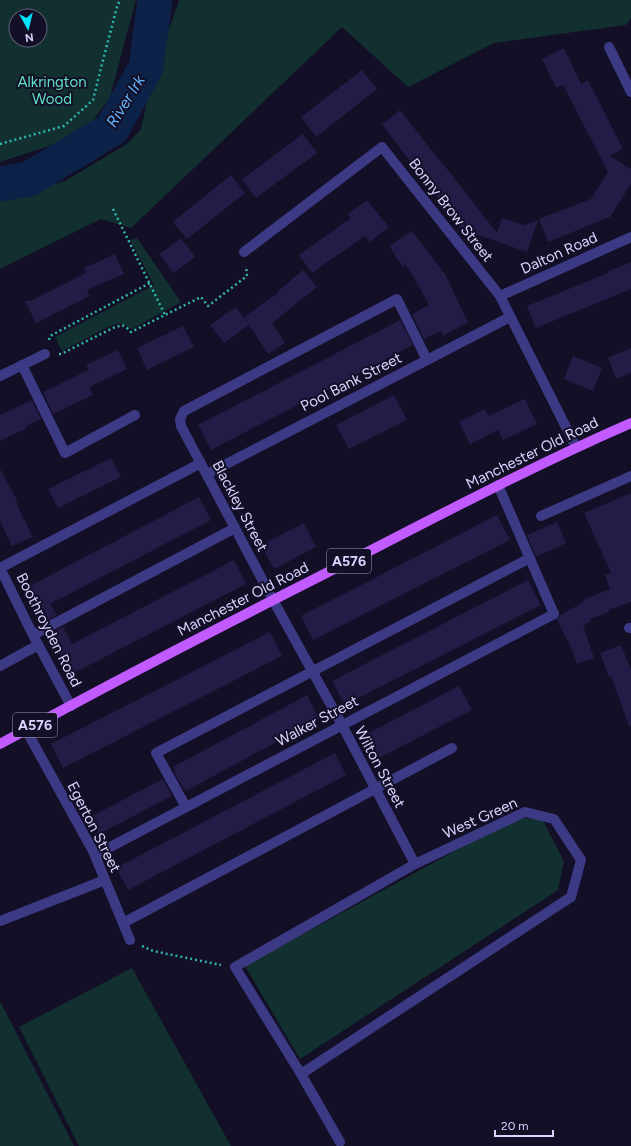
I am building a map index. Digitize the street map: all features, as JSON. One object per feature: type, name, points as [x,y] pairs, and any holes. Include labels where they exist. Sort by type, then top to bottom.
[{"type":"main road","name":"Manchester Old Road","points":[[0,744],[273,600],[498,485],[576,447],[631,423]]},
{"type":"street","points":[[609,46],[631,92]]},
{"type":"street","name":"Bonny Brow Street","points":[[244,252],[382,146],[500,296],[576,447]]},
{"type":"street","name":"Dalton Road","points":[[500,296],[631,237]]},
{"type":"street","name":"Blackley Street","points":[[273,600],[181,426],[180,420],[184,411],[397,299],[427,360]]},
{"type":"street","name":"Pool Bank Street","points":[[207,474],[510,317]]},
{"type":"street","points":[[0,376],[45,354]]},
{"type":"street","points":[[22,365],[65,453],[135,415]]},
{"type":"street","points":[[0,568],[201,463]]},
{"type":"street","points":[[541,516],[631,476]]},
{"type":"street","points":[[186,807],[156,752],[530,558],[498,485]]},
{"type":"street","points":[[33,634],[235,528]]},
{"type":"street","name":"Walker Street","points":[[95,855],[554,614],[530,558]]},
{"type":"street","name":"Boothroyden Road","points":[[0,568],[38,646],[71,706]]},
{"type":"street","name":"Wilton Street","points":[[273,600],[342,725],[414,864]]},
{"type":"street","points":[[0,666],[38,646]]},
{"type":"street","name":"Egerton Street","points":[[26,730],[95,855],[130,940]]},
{"type":"street","points":[[123,923],[452,748]]},
{"type":"street","name":"West Green","points":[[235,967],[414,864],[524,812],[554,819],[581,860],[571,897],[301,1074]]},
{"type":"street","points":[[0,920],[105,880]]},
{"type":"street","points":[[235,967],[301,1074],[340,1142]]},
{"type":"path","points":[[0,144],[64,126],[93,100],[120,0]]},
{"type":"path","points":[[113,209],[165,315]]},
{"type":"path","points":[[150,283],[50,336],[45,354],[61,354],[122,325],[128,328],[131,332],[201,296],[208,306],[247,276],[244,252]]},
{"type":"path","points":[[130,940],[153,951],[235,967]]},
{"type":"green space","name":"Alkrington Wood","points":[[0,0],[136,0],[110,97],[83,135],[0,162]]},
{"type":"green space","points":[[179,0],[631,0],[631,18],[626,25],[494,43],[408,87],[342,27],[131,228],[101,219],[0,269],[0,195],[34,190],[65,181],[127,144],[141,129],[156,61]]},
{"type":"green space","points":[[137,238],[181,302],[132,329],[120,323],[108,327],[62,351],[55,337],[154,285],[130,240]]},
{"type":"green space","points":[[515,818],[542,819],[564,861],[558,890],[300,1059],[245,966]]},
{"type":"green space","points":[[132,968],[231,1146],[79,1146],[19,1027]]},
{"type":"green space","points":[[0,1001],[74,1146],[0,1146]]},
{"type":"building","points":[[564,48],[581,84],[588,80],[623,149],[610,156],[631,169],[631,184],[610,217],[548,242],[539,219],[591,199],[608,172],[563,85],[556,88],[542,59]]},
{"type":"building","points":[[362,70],[377,89],[316,137],[301,117]]},
{"type":"building","points":[[400,110],[497,233],[502,218],[524,225],[538,220],[527,252],[478,235],[471,241],[382,124]]},
{"type":"building","points":[[303,134],[317,153],[256,198],[242,179]]},
{"type":"building","points":[[231,175],[245,193],[187,239],[173,222]]},
{"type":"building","points":[[367,200],[389,227],[370,242],[365,236],[312,273],[299,255],[351,218],[348,214]]},
{"type":"building","points":[[412,231],[445,274],[468,322],[443,336],[441,331],[424,339],[412,314],[429,305],[406,265],[403,267],[389,246]]},
{"type":"building","points":[[181,238],[195,257],[173,273],[159,254]]},
{"type":"building","points":[[115,254],[124,274],[87,290],[90,296],[36,323],[25,301],[30,301],[86,273],[84,268]]},
{"type":"building","points":[[631,262],[631,289],[536,328],[527,306]]},
{"type":"building","points":[[303,270],[317,287],[272,323],[285,343],[268,354],[244,317],[279,292],[278,291]]},
{"type":"building","points":[[236,307],[249,325],[224,343],[210,325]]},
{"type":"building","points":[[400,320],[413,345],[211,450],[198,425]]},
{"type":"building","points":[[183,326],[194,347],[147,370],[137,348]]},
{"type":"building","points":[[631,348],[631,373],[616,379],[608,358]]},
{"type":"building","points":[[118,350],[127,369],[89,387],[93,395],[53,414],[43,392],[89,370],[86,365]]},
{"type":"building","points":[[573,356],[602,368],[593,391],[564,379]]},
{"type":"building","points":[[394,395],[407,420],[349,449],[336,425]]},
{"type":"building","points":[[525,399],[537,424],[503,440],[498,430],[470,444],[459,422],[485,409],[488,416]]},
{"type":"building","points":[[32,400],[41,419],[26,426],[27,428],[0,441],[0,415]]},
{"type":"building","points":[[111,458],[121,477],[58,508],[48,489]]},
{"type":"building","points":[[0,469],[18,502],[16,503],[33,537],[12,546],[0,521]]},
{"type":"building","points":[[631,493],[631,602],[590,619],[591,621],[583,626],[594,658],[577,664],[570,645],[557,620],[560,615],[584,602],[583,600],[610,589],[605,575],[611,573],[584,513]]},
{"type":"building","points":[[199,497],[211,520],[50,604],[57,615],[44,622],[26,588]]},
{"type":"building","points":[[497,515],[510,540],[313,640],[301,616]]},
{"type":"building","points":[[557,522],[566,543],[536,557],[527,535]]},
{"type":"building","points":[[304,523],[316,547],[274,569],[261,545]]},
{"type":"building","points":[[234,560],[246,584],[70,675],[49,634],[63,627],[72,644]]},
{"type":"building","points":[[528,580],[541,605],[345,705],[332,681]]},
{"type":"building","points":[[270,632],[282,656],[63,768],[51,744]]},
{"type":"building","points":[[621,645],[631,670],[631,726],[629,726],[611,676],[609,677],[600,653]]},
{"type":"building","points":[[459,686],[472,710],[373,761],[361,737]]},
{"type":"building","points":[[307,695],[319,719],[186,791],[184,789],[174,773],[176,772],[173,767]]},
{"type":"building","points":[[335,753],[346,775],[128,890],[116,868]]},
{"type":"building","points":[[163,779],[172,796],[99,834],[90,817]]},
{"type":"waterway","name":"River Irk","points":[[0,184],[29,179],[112,129],[146,67],[155,0]]}]
